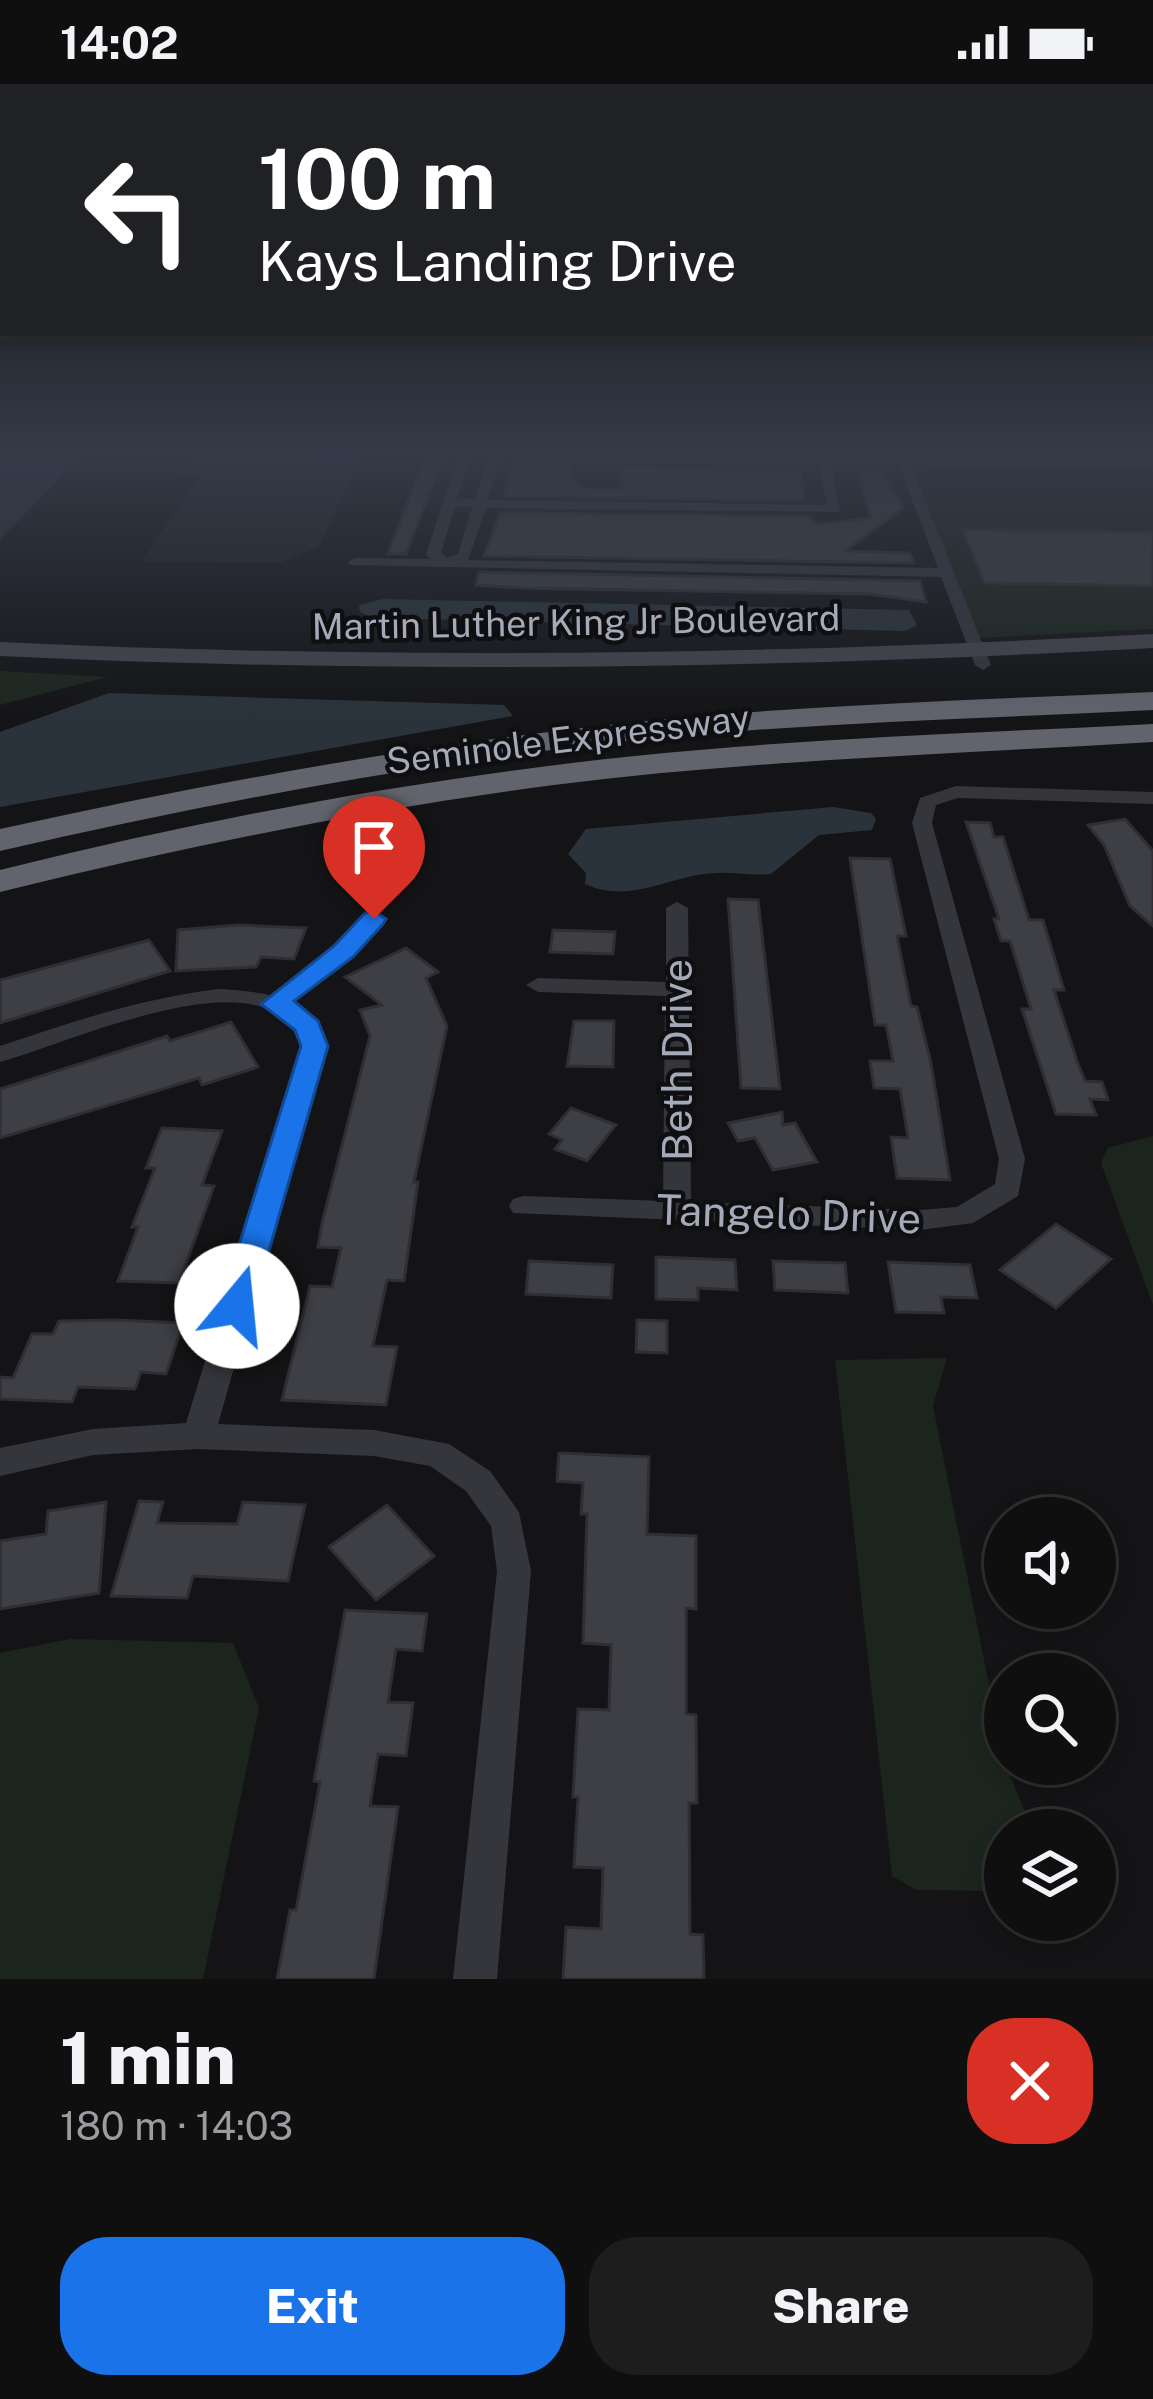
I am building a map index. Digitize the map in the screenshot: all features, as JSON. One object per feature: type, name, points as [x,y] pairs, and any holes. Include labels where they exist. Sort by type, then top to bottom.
[{"type":"highway","name":"Seminole Expressway","points":[[0,840],[350,769],[598,736],[1153,701]]},
{"type":"highway","name":"Seminole Expressway","points":[[0,881],[223,829],[467,786],[784,752],[1153,733]]},
{"type":"main road","name":"Martin Luther King Jr Boulevard","points":[[0,664],[392,677],[603,677],[979,658],[1153,641]]},
{"type":"main road","name":"Martin Luther King Jr Boulevard","points":[[0,649],[270,660],[540,663],[1153,656]]},
{"type":"street","points":[[436,543],[433,554],[446,564]]},
{"type":"street","points":[[446,564],[464,556],[468,543]]},
{"type":"street","points":[[935,543],[979,658]]},
{"type":"street","points":[[355,562],[946,573]]},
{"type":"street","name":"Tangelo Drive","points":[[523,1206],[920,1220],[962,1216],[1008,1189],[1012,1159],[922,823],[927,802],[1153,801]]},
{"type":"street","name":"Beth Drive","points":[[677,908],[677,1211]]},
{"type":"street","points":[[538,985],[677,989]]},
{"type":"street","points":[[0,1054],[210,994],[256,997],[291,1009],[308,1027],[314,1046],[198,1436]]},
{"type":"street","points":[[0,1462],[93,1442],[198,1436],[374,1443],[438,1454],[478,1481],[507,1522],[514,1571],[475,1979]]},
{"type":"lane","points":[[275,1004],[344,952],[374,919]]},
{"type":"shaded area","points":[[153,543],[320,543],[280,563],[141,561]]},
{"type":"shaded area","points":[[942,543],[1153,543],[1153,629],[979,638]]},
{"type":"shaded area","points":[[383,599],[909,610],[917,625],[905,631],[372,618],[360,612],[359,605]]},
{"type":"shaded area","points":[[0,671],[107,677],[0,705]]},
{"type":"shaded area","points":[[109,693],[504,705],[513,716],[0,807],[0,732]]},
{"type":"shaded area","points":[[833,807],[871,813],[876,819],[872,830],[819,835],[771,874],[715,873],[634,890],[602,890],[585,884],[586,873],[568,854],[586,829]]},
{"type":"shaded area","points":[[1153,1136],[1153,1305],[1101,1163],[1108,1148]]},
{"type":"shaded area","points":[[947,1358],[933,1406],[984,1660],[984,1785],[1014,1785],[1024,1809],[984,1809],[984,1891],[916,1890],[892,1876],[835,1360]]},
{"type":"shaded area","points":[[70,1639],[233,1643],[259,1708],[203,1979],[0,1979],[0,1653]]},
{"type":"building","points":[[392,543],[410,543],[406,554],[388,554]]},
{"type":"building","points":[[489,543],[855,543],[845,551],[910,553],[914,563],[484,556]]},
{"type":"building","points":[[968,543],[1153,543],[1153,586],[984,583]]},
{"type":"building","points":[[479,572],[920,581],[926,602],[870,594],[476,585]]},
{"type":"building","points":[[1125,819],[1153,851],[1153,926],[1130,906],[1104,845],[1088,825]]},
{"type":"building","points":[[966,822],[990,823],[994,837],[1003,837],[1029,920],[1043,920],[1064,990],[1054,990],[1077,1061],[1085,1081],[1102,1082],[1108,1100],[1090,1099],[1096,1115],[1056,1114],[1022,1009],[1031,1009],[1010,941],[1001,941],[994,919],[999,919]]},
{"type":"building","points":[[850,858],[890,859],[906,936],[897,936],[911,1006],[917,1007],[931,1063],[950,1180],[897,1178],[891,1137],[908,1138],[900,1089],[874,1088],[870,1061],[893,1061],[886,1025],[875,1025]]},
{"type":"building","points":[[728,899],[758,900],[780,1089],[741,1088]]},
{"type":"building","points":[[238,925],[306,928],[294,959],[261,957],[256,967],[176,971],[178,930]]},
{"type":"building","points":[[553,930],[615,932],[613,954],[550,952]]},
{"type":"building","points":[[149,940],[170,971],[0,1023],[0,980]]},
{"type":"building","points":[[406,948],[438,972],[426,978],[447,1026],[414,1182],[418,1182],[404,1281],[387,1280],[373,1346],[397,1347],[386,1405],[282,1400],[310,1286],[332,1287],[341,1248],[318,1247],[322,1223],[370,1036],[360,1010],[382,1005],[345,977]]},
{"type":"building","points":[[574,1021],[614,1021],[613,1067],[567,1066]]},
{"type":"building","points":[[231,1022],[258,1067],[202,1085],[199,1078],[0,1138],[0,1089],[167,1036],[170,1041]]},
{"type":"building","points":[[571,1108],[616,1125],[587,1161],[555,1149],[562,1140],[549,1134]]},
{"type":"building","points":[[782,1112],[783,1125],[795,1123],[817,1162],[773,1170],[755,1138],[738,1141],[728,1123]]},
{"type":"building","points":[[162,1128],[222,1131],[202,1185],[214,1186],[179,1283],[118,1281],[155,1168],[146,1168]]},
{"type":"building","points":[[1056,1224],[1111,1259],[1056,1308],[1000,1270]]},
{"type":"building","points":[[656,1257],[735,1260],[737,1290],[698,1288],[698,1300],[656,1299]]},
{"type":"building","points":[[529,1261],[613,1265],[611,1298],[526,1294]]},
{"type":"building","points":[[773,1261],[845,1263],[848,1293],[775,1290]]},
{"type":"building","points":[[888,1262],[970,1265],[977,1298],[941,1297],[944,1313],[896,1312]]},
{"type":"building","points":[[637,1320],[667,1321],[667,1353],[636,1352]]},
{"type":"building","points":[[59,1321],[183,1323],[166,1374],[141,1372],[135,1389],[78,1387],[72,1402],[0,1399],[0,1377],[13,1378],[32,1334],[53,1334]]},
{"type":"building","points":[[559,1453],[649,1457],[647,1534],[696,1536],[696,1609],[686,1608],[686,1714],[696,1715],[697,1803],[689,1803],[690,1934],[703,1935],[704,1979],[563,1979],[566,1927],[601,1929],[603,1868],[574,1867],[578,1797],[573,1797],[578,1709],[609,1710],[611,1645],[583,1643],[587,1514],[581,1514],[583,1483],[557,1481]]},
{"type":"building","points":[[139,1501],[163,1502],[157,1523],[237,1524],[243,1502],[305,1505],[288,1581],[193,1576],[187,1598],[111,1596]]},
{"type":"building","points":[[106,1502],[99,1593],[0,1609],[0,1541],[46,1534],[48,1511]]},
{"type":"building","points":[[387,1505],[434,1556],[376,1600],[329,1547]]},
{"type":"building","points":[[345,1610],[427,1614],[422,1651],[396,1649],[388,1702],[413,1703],[406,1756],[378,1754],[370,1806],[398,1807],[374,1979],[277,1979],[290,1910],[296,1910],[320,1782],[314,1781]]},
{"type":"route","points":[[237,1306],[314,1046],[308,1027],[291,1009],[275,1004],[344,952],[374,919]]}]
